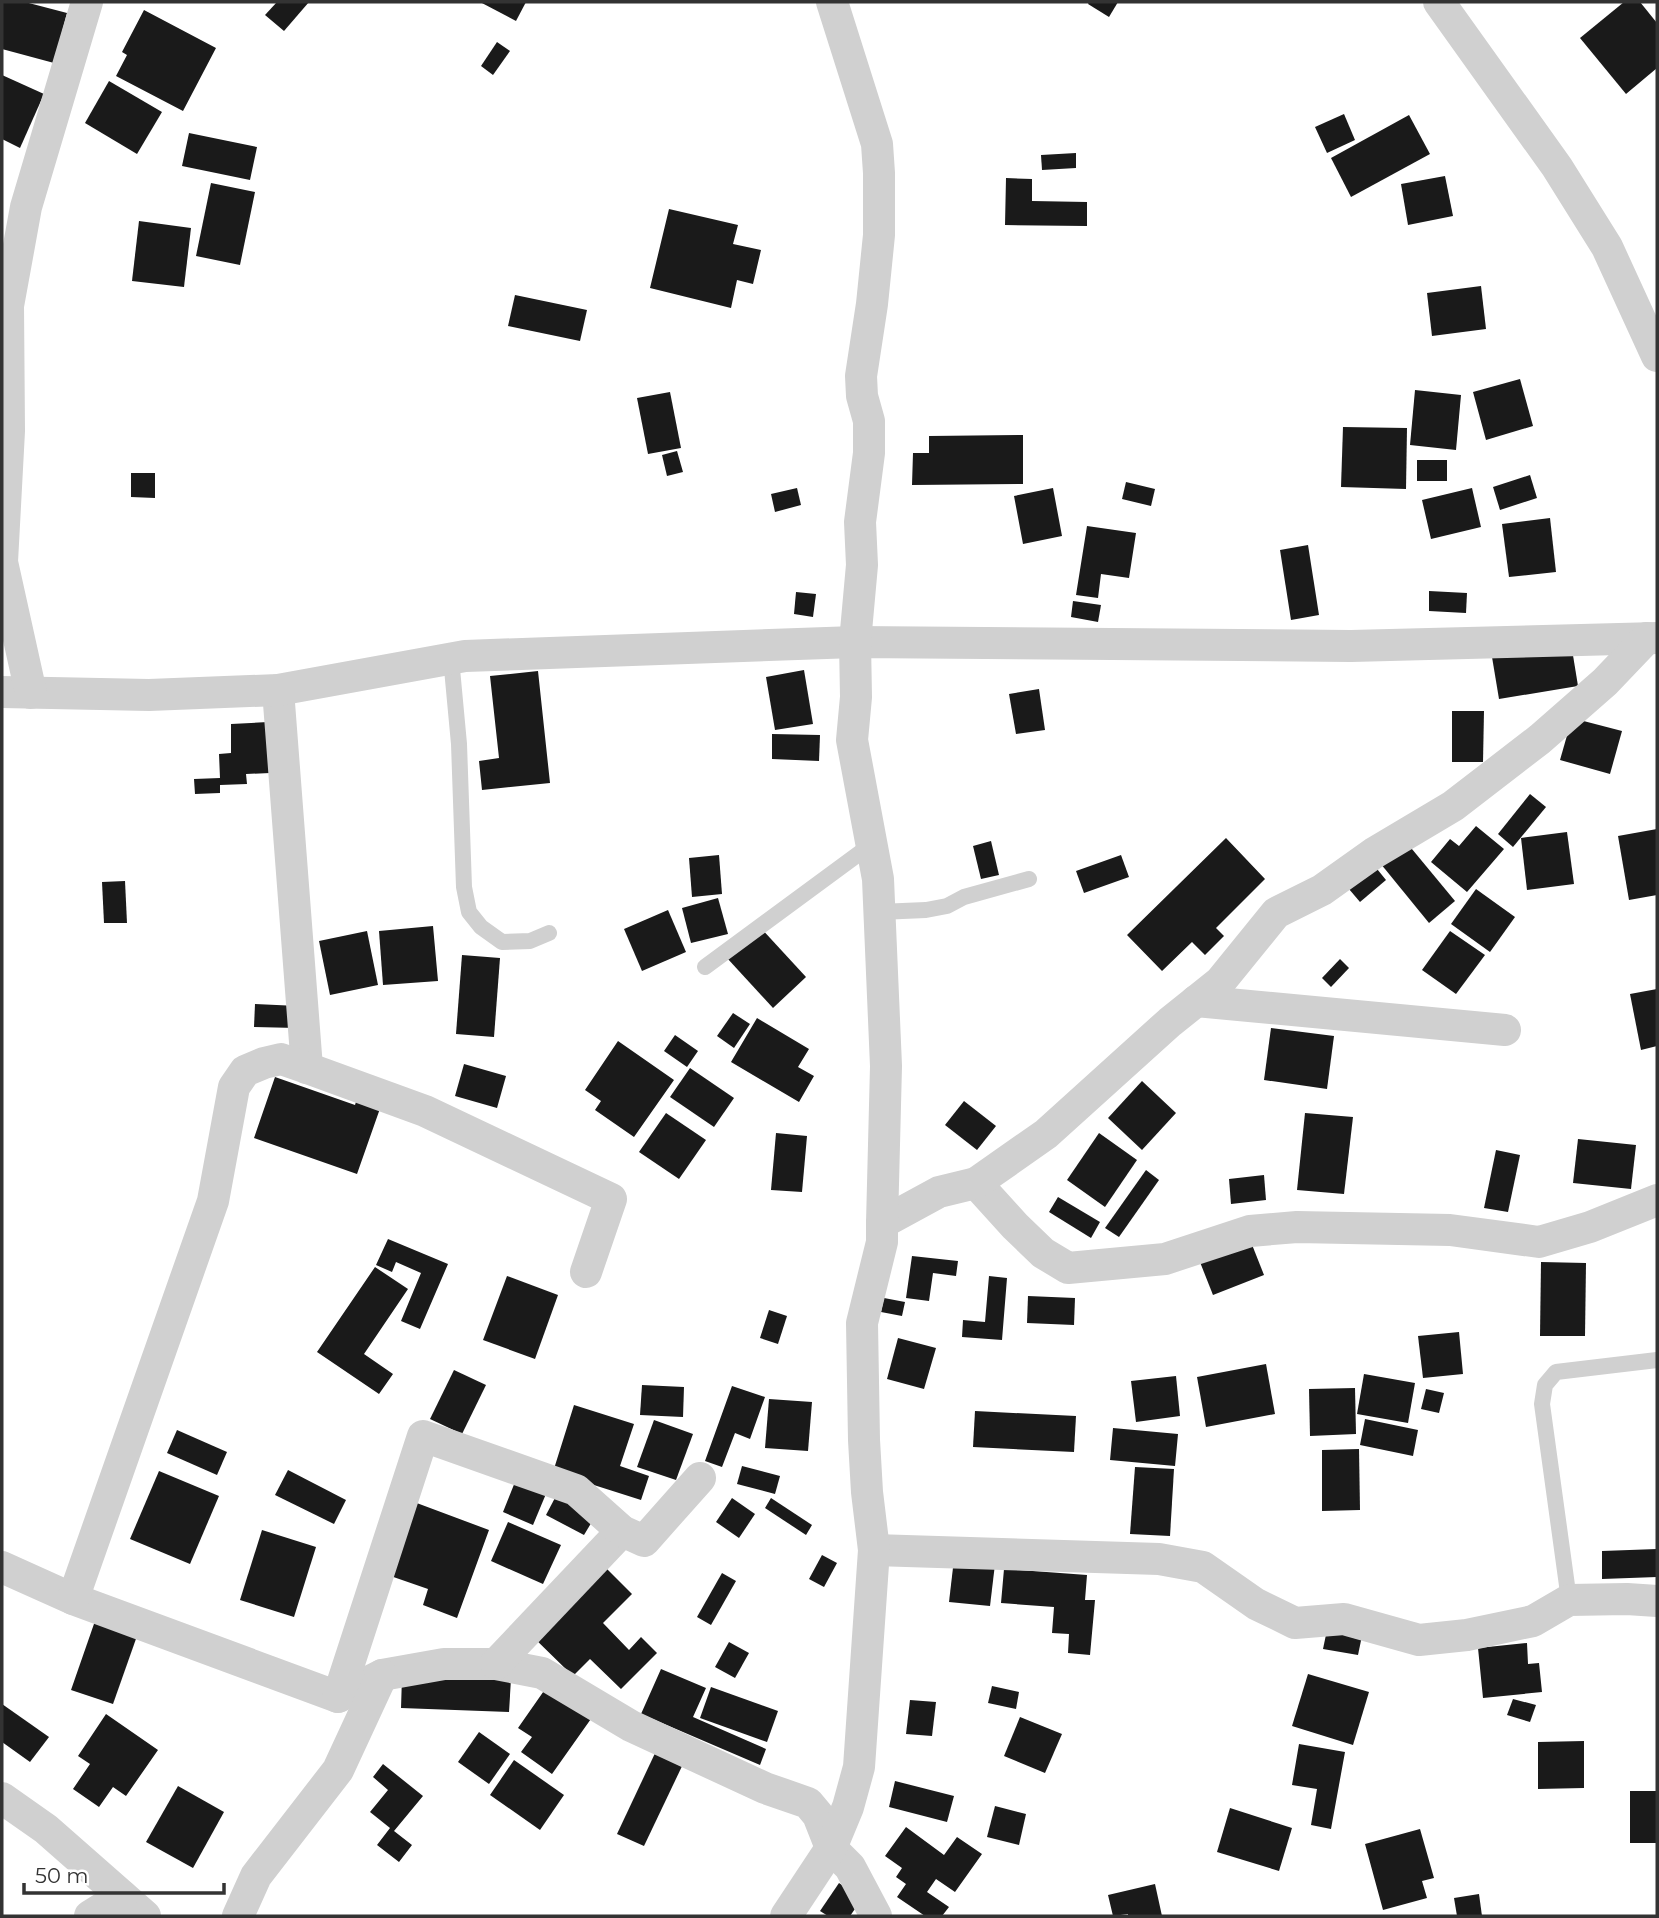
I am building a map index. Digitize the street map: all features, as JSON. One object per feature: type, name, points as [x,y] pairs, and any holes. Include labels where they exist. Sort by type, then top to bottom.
[{"type":"street","points":[[87,2],[26,207],[8,306],[9,431],[2,562],[16,692],[149,695],[278,690],[451,658],[855,642],[1351,646],[1652,638]]},
{"type":"street","points":[[786,1916],[831,1848],[848,1807],[859,1766],[874,1550],[864,1440],[862,1323],[882,1242],[886,1066],[878,879],[852,740],[856,697],[855,642],[862,565],[859,522],[869,453],[869,421],[862,396],[861,376],[877,249],[879,173],[877,144],[832,2]]},
{"type":"street","points":[[1439,2],[1556,167],[1607,247],[1657,356]]},
{"type":"street","points":[[882,1223],[939,1192],[976,1183],[1046,1134],[1170,1022],[1220,982],[1276,913],[1322,890],[1374,853],[1453,806],[1541,739],[1652,638]]},
{"type":"street","points":[[278,690],[307,1068]]},
{"type":"street","points":[[1196,1001],[1505,1030]]},
{"type":"street","points":[[73,1599],[213,1201],[234,1087],[245,1070],[282,1059],[425,1111],[611,1199],[586,1272]]},
{"type":"street","points":[[976,1183],[1042,1253],[1068,1268],[1165,1259],[1250,1231],[1297,1227],[1450,1230],[1539,1242],[1590,1227],[1657,1200]]},
{"type":"street","points":[[338,1697],[423,1436],[576,1490],[622,1531],[644,1541],[700,1478]]},
{"type":"street","points":[[496,1664],[622,1531]]},
{"type":"street","points":[[874,1550],[1158,1559],[1203,1567],[1255,1604],[1295,1623],[1345,1619],[1419,1640],[1467,1635],[1533,1621],[1569,1600],[1657,1601]]},
{"type":"street","points":[[2,1567],[73,1599],[338,1697],[382,1675],[444,1664],[496,1664],[542,1673],[631,1726],[765,1788],[808,1803],[818,1815],[831,1848],[850,1867],[876,1916]]},
{"type":"street","points":[[238,1916],[256,1876],[338,1770],[382,1675]]},
{"type":"street","points":[[2,1798],[46,1829],[133,1906]]},
{"type":"street","points":[[90,1916],[133,1906]]},
{"type":"lane","points":[[451,658],[459,744],[464,887],[469,912],[481,927],[502,942],[530,941],[549,933]]},
{"type":"lane","points":[[705,967],[872,844]]},
{"type":"lane","points":[[879,912],[926,910],[947,906],[964,897],[1029,879]]},
{"type":"lane","points":[[1569,1600],[1542,1404],[1545,1385],[1556,1372],[1657,1360]]},
{"type":"building","points":[[2,2],[25,2],[67,13],[54,63],[2,49]]},
{"type":"building","points":[[277,2],[309,2],[284,31],[265,15]]},
{"type":"building","points":[[480,2],[526,2],[516,21]]},
{"type":"building","points":[[1118,2],[1109,17],[1088,4]]},
{"type":"building","points":[[1624,2],[1640,2],[1657,23],[1657,68],[1626,94],[1580,38]]},
{"type":"building","points":[[144,10],[216,48],[183,111],[116,76],[127,55],[122,52]]},
{"type":"building","points":[[497,42],[510,51],[493,75],[481,66]]},
{"type":"building","points":[[2,75],[44,94],[20,148],[2,139]]},
{"type":"building","points":[[109,81],[162,112],[137,154],[85,123]]},
{"type":"building","points":[[1344,114],[1355,140],[1327,153],[1315,127]]},
{"type":"building","points":[[1409,115],[1430,154],[1351,197],[1331,158]]},
{"type":"building","points":[[189,133],[257,147],[250,180],[182,166]]},
{"type":"building","points":[[1076,153],[1076,168],[1042,170],[1041,155]]},
{"type":"building","points":[[1445,176],[1453,216],[1408,225],[1401,184]]},
{"type":"building","points":[[1006,178],[1032,179],[1032,201],[1087,202],[1087,226],[1005,225]]},
{"type":"building","points":[[211,183],[255,192],[240,265],[196,256]]},
{"type":"building","points":[[669,209],[738,225],[733,244],[761,250],[753,284],[737,280],[731,308],[650,288]]},
{"type":"building","points":[[139,221],[191,228],[184,287],[132,281]]},
{"type":"building","points":[[1481,286],[1486,329],[1432,336],[1427,293]]},
{"type":"building","points":[[515,295],[587,310],[580,341],[508,326]]},
{"type":"building","points":[[1520,379],[1533,426],[1486,440],[1473,392]]},
{"type":"building","points":[[1415,390],[1461,395],[1456,450],[1410,445]]},
{"type":"building","points":[[670,392],[681,448],[648,454],[637,398]]},
{"type":"building","points":[[1343,427],[1407,428],[1406,489],[1341,487]]},
{"type":"building","points":[[1023,435],[1023,484],[912,485],[913,453],[929,453],[929,436]]},
{"type":"building","points":[[677,451],[683,472],[667,476],[662,455]]},
{"type":"building","points":[[1417,460],[1447,460],[1447,481],[1417,481]]},
{"type":"building","points":[[131,473],[155,473],[155,498],[131,497]]},
{"type":"building","points":[[1530,475],[1537,498],[1500,510],[1493,487]]},
{"type":"building","points":[[1126,482],[1155,489],[1151,506],[1122,499]]},
{"type":"building","points":[[797,488],[801,505],[775,512],[771,494]]},
{"type":"building","points":[[1053,488],[1062,536],[1023,544],[1014,496]]},
{"type":"building","points":[[1472,488],[1481,527],[1431,539],[1422,500]]},
{"type":"building","points":[[1550,518],[1556,572],[1509,577],[1502,524]]},
{"type":"building","points":[[1087,526],[1136,533],[1129,578],[1101,574],[1098,598],[1076,595]]},
{"type":"building","points":[[1308,545],[1319,615],[1291,620],[1280,550]]},
{"type":"building","points":[[1429,591],[1467,593],[1466,613],[1429,611]]},
{"type":"building","points":[[796,592],[816,594],[813,617],[794,614]]},
{"type":"building","points":[[1073,601],[1101,605],[1098,622],[1071,617]]},
{"type":"building","points":[[1571,643],[1578,686],[1499,699],[1492,657]]},
{"type":"building","points":[[804,670],[813,724],[775,730],[766,677]]},
{"type":"building","points":[[538,671],[550,783],[482,790],[479,761],[499,758],[490,676]]},
{"type":"building","points":[[1039,689],[1045,730],[1016,734],[1009,694]]},
{"type":"building","points":[[1452,711],[1484,711],[1483,762],[1452,762]]},
{"type":"building","points":[[1572,718],[1622,731],[1610,774],[1560,760]]},
{"type":"building","points":[[268,722],[270,773],[246,774],[247,784],[220,785],[220,793],[195,794],[194,779],[220,778],[219,754],[231,753],[231,724]]},
{"type":"building","points":[[772,734],[820,735],[819,761],[772,759]]},
{"type":"building","points":[[1530,794],[1546,807],[1513,847],[1498,834]]},
{"type":"building","points":[[1476,826],[1504,849],[1467,892],[1431,862],[1450,839],[1459,846]]},
{"type":"building","points":[[1657,829],[1657,895],[1629,900],[1618,836]]},
{"type":"building","points":[[1567,832],[1574,884],[1527,890],[1521,838]]},
{"type":"building","points":[[1402,837],[1455,901],[1429,923],[1376,858]]},
{"type":"building","points":[[1226,838],[1265,879],[1216,928],[1224,936],[1205,955],[1192,942],[1162,971],[1127,935]]},
{"type":"building","points":[[991,841],[999,875],[981,879],[973,846]]},
{"type":"building","points":[[719,855],[722,894],[692,897],[689,858]]},
{"type":"building","points":[[1121,855],[1129,877],[1084,893],[1076,871]]},
{"type":"building","points":[[1369,859],[1386,880],[1360,902],[1343,882]]},
{"type":"building","points":[[125,881],[127,923],[104,923],[102,882]]},
{"type":"building","points":[[1476,889],[1515,917],[1490,952],[1451,924]]},
{"type":"building","points":[[718,898],[728,934],[691,943],[682,908]]},
{"type":"building","points":[[668,910],[686,952],[642,971],[624,929]]},
{"type":"building","points":[[433,926],[438,981],[383,985],[379,931]]},
{"type":"building","points":[[760,927],[806,977],[773,1008],[727,958]]},
{"type":"building","points":[[367,931],[378,985],[330,995],[319,941]]},
{"type":"building","points":[[1450,931],[1485,955],[1456,994],[1422,970]]},
{"type":"building","points":[[462,955],[500,958],[494,1037],[456,1034]]},
{"type":"building","points":[[1340,959],[1349,968],[1331,987],[1322,978]]},
{"type":"building","points":[[1657,989],[1657,1046],[1641,1050],[1630,994]]},
{"type":"building","points":[[255,1004],[298,1006],[297,1028],[254,1027]]},
{"type":"building","points":[[733,1013],[750,1024],[734,1048],[717,1036]]},
{"type":"building","points":[[757,1018],[809,1049],[798,1067],[814,1076],[799,1102],[731,1062]]},
{"type":"building","points":[[1271,1028],[1334,1036],[1327,1089],[1264,1080]]},
{"type":"building","points":[[675,1035],[698,1051],[687,1067],[664,1051]]},
{"type":"building","points":[[618,1041],[674,1080],[634,1137],[595,1110],[601,1101],[585,1090]]},
{"type":"building","points":[[464,1064],[506,1076],[497,1108],[455,1096]]},
{"type":"building","points":[[690,1068],[734,1098],[714,1127],[670,1097]]},
{"type":"building","points":[[275,1077],[355,1105],[359,1092],[383,1100],[357,1174],[254,1138]]},
{"type":"building","points":[[1142,1081],[1176,1113],[1142,1150],[1108,1118]]},
{"type":"building","points":[[964,1101],[996,1126],[977,1150],[945,1125]]},
{"type":"building","points":[[666,1113],[706,1140],[679,1179],[639,1152]]},
{"type":"building","points":[[1305,1113],[1353,1117],[1344,1194],[1297,1190]]},
{"type":"building","points":[[776,1133],[807,1136],[802,1192],[771,1190]]},
{"type":"building","points":[[1099,1133],[1137,1160],[1105,1207],[1067,1180]]},
{"type":"building","points":[[1578,1139],[1636,1145],[1631,1189],[1573,1183]]},
{"type":"building","points":[[1496,1150],[1520,1155],[1508,1212],[1484,1208]]},
{"type":"building","points":[[1146,1170],[1159,1180],[1119,1237],[1105,1228]]},
{"type":"building","points":[[1264,1175],[1266,1200],[1231,1204],[1229,1179]]},
{"type":"building","points":[[1058,1197],[1100,1222],[1091,1238],[1049,1212]]},
{"type":"building","points":[[1247,1232],[1264,1275],[1213,1295],[1196,1252]]},
{"type":"building","points":[[388,1239],[448,1264],[420,1329],[401,1321],[421,1273],[396,1262],[392,1272],[376,1265]]},
{"type":"building","points":[[912,1256],[958,1261],[956,1276],[933,1273],[929,1301],[906,1298]]},
{"type":"building","points":[[1541,1262],[1586,1263],[1585,1336],[1540,1336]]},
{"type":"building","points":[[375,1267],[408,1289],[364,1354],[393,1374],[379,1394],[317,1352]]},
{"type":"building","points":[[507,1276],[558,1295],[535,1359],[483,1340]]},
{"type":"building","points":[[989,1276],[1007,1278],[1002,1340],[962,1337],[963,1320],[985,1322]]},
{"type":"building","points":[[1028,1296],[1075,1298],[1074,1325],[1027,1323]]},
{"type":"building","points":[[884,1298],[905,1302],[902,1316],[881,1312]]},
{"type":"building","points":[[769,1310],[787,1316],[778,1344],[760,1338]]},
{"type":"building","points":[[1459,1332],[1463,1374],[1423,1378],[1418,1336]]},
{"type":"building","points":[[898,1338],[936,1348],[924,1389],[887,1379]]},
{"type":"building","points":[[1266,1364],[1275,1414],[1206,1427],[1197,1377]]},
{"type":"building","points":[[454,1370],[486,1385],[462,1434],[430,1419]]},
{"type":"building","points":[[1364,1374],[1415,1383],[1408,1423],[1357,1414]]},
{"type":"building","points":[[1176,1376],[1180,1416],[1136,1422],[1131,1381]]},
{"type":"building","points":[[642,1385],[684,1387],[683,1417],[640,1415]]},
{"type":"building","points":[[732,1386],[765,1397],[750,1439],[735,1433],[722,1467],[705,1461]]},
{"type":"building","points":[[1355,1388],[1356,1434],[1310,1436],[1309,1389]]},
{"type":"building","points":[[1426,1389],[1444,1393],[1439,1413],[1421,1409]]},
{"type":"building","points":[[769,1399],[812,1402],[808,1451],[765,1448]]},
{"type":"building","points":[[574,1405],[634,1424],[620,1466],[649,1476],[641,1500],[553,1472]]},
{"type":"building","points":[[975,1411],[1076,1416],[1074,1452],[973,1447]]},
{"type":"building","points":[[1365,1419],[1418,1430],[1413,1456],[1360,1445]]},
{"type":"building","points":[[654,1420],[693,1434],[676,1480],[637,1467]]},
{"type":"building","points":[[1113,1428],[1178,1434],[1175,1466],[1110,1460]]},
{"type":"building","points":[[177,1430],[227,1452],[217,1475],[167,1453]]},
{"type":"building","points":[[1359,1449],[1360,1510],[1322,1511],[1322,1450]]},
{"type":"building","points":[[742,1466],[780,1476],[775,1494],[737,1484]]},
{"type":"building","points":[[1135,1467],[1174,1469],[1170,1536],[1130,1534]]},
{"type":"building","points":[[288,1470],[346,1500],[334,1524],[275,1495]]},
{"type":"building","points":[[159,1471],[219,1496],[190,1564],[130,1539]]},
{"type":"building","points":[[517,1477],[548,1489],[533,1525],[503,1512]]},
{"type":"building","points":[[557,1494],[596,1515],[584,1535],[546,1515]]},
{"type":"building","points":[[732,1498],[755,1514],[739,1538],[716,1522]]},
{"type":"building","points":[[771,1498],[812,1525],[806,1535],[765,1508]]},
{"type":"building","points":[[406,1499],[489,1530],[457,1618],[423,1605],[428,1589],[379,1572]]},
{"type":"building","points":[[508,1522],[561,1545],[543,1584],[491,1561]]},
{"type":"building","points":[[262,1530],[316,1547],[294,1617],[240,1600]]},
{"type":"building","points":[[1657,1549],[1657,1577],[1602,1579],[1602,1551]]},
{"type":"building","points":[[822,1555],[837,1563],[824,1587],[809,1579]]},
{"type":"building","points":[[954,1559],[995,1564],[990,1606],[949,1602]]},
{"type":"building","points":[[599,1561],[632,1594],[603,1623],[629,1650],[641,1637],[657,1653],[621,1689],[590,1659],[573,1676],[528,1632]]},
{"type":"building","points":[[1004,1569],[1087,1575],[1085,1600],[1095,1600],[1090,1655],[1068,1653],[1069,1634],[1052,1633],[1054,1607],[1001,1603]]},
{"type":"building","points":[[722,1573],[736,1581],[711,1625],[697,1617]]},
{"type":"building","points":[[95,1621],[137,1636],[113,1704],[71,1690]]},
{"type":"building","points":[[1328,1625],[1363,1631],[1358,1655],[1323,1649]]},
{"type":"building","points":[[729,1642],[749,1653],[735,1678],[715,1667]]},
{"type":"building","points":[[1527,1643],[1528,1664],[1539,1663],[1542,1692],[1483,1698],[1478,1648]]},
{"type":"building","points":[[661,1669],[706,1688],[693,1717],[766,1749],[760,1765],[641,1714]]},
{"type":"building","points":[[1308,1674],[1369,1692],[1353,1745],[1292,1726]]},
{"type":"building","points":[[402,1676],[511,1679],[509,1712],[401,1708]]},
{"type":"building","points":[[548,1685],[593,1716],[552,1774],[521,1752],[532,1737],[518,1728]]},
{"type":"building","points":[[992,1686],[1019,1692],[1016,1709],[988,1703]]},
{"type":"building","points":[[711,1687],[778,1711],[767,1742],[700,1718]]},
{"type":"building","points":[[1513,1699],[1536,1705],[1530,1722],[1507,1715]]},
{"type":"building","points":[[910,1700],[936,1702],[932,1736],[906,1734]]},
{"type":"building","points":[[2,1704],[49,1737],[30,1762],[2,1742]]},
{"type":"building","points":[[106,1714],[158,1750],[126,1796],[113,1787],[99,1807],[73,1789],[90,1764],[78,1756]]},
{"type":"building","points":[[1020,1717],[1062,1734],[1045,1773],[1004,1756]]},
{"type":"building","points":[[479,1732],[510,1754],[489,1784],[458,1762]]},
{"type":"building","points":[[1584,1741],[1584,1788],[1538,1789],[1538,1742]]},
{"type":"building","points":[[1299,1744],[1345,1752],[1331,1829],[1311,1825],[1317,1789],[1292,1785]]},
{"type":"building","points":[[657,1749],[684,1762],[644,1846],[617,1834]]},
{"type":"building","points":[[514,1760],[564,1795],[540,1830],[490,1795]]},
{"type":"building","points":[[383,1764],[423,1796],[394,1831],[412,1845],[399,1862],[377,1845],[390,1828],[370,1812],[388,1790],[373,1777]]},
{"type":"building","points":[[895,1781],[954,1796],[947,1822],[889,1807]]},
{"type":"building","points":[[178,1786],[224,1812],[193,1868],[146,1842]]},
{"type":"building","points":[[1630,1791],[1657,1791],[1657,1843],[1630,1843]]},
{"type":"building","points":[[995,1806],[1026,1814],[1019,1845],[987,1837]]},
{"type":"building","points":[[1230,1808],[1292,1828],[1279,1871],[1217,1852]]},
{"type":"building","points":[[906,1827],[944,1855],[957,1837],[982,1854],[955,1892],[936,1879],[927,1892],[949,1907],[942,1916],[925,1916],[897,1897],[906,1884],[896,1877],[902,1868],[885,1856]]},
{"type":"building","points":[[1420,1829],[1434,1878],[1422,1881],[1427,1898],[1383,1910],[1365,1844]]},
{"type":"building","points":[[839,1883],[862,1899],[850,1916],[828,1916],[820,1911]]},
{"type":"building","points":[[1155,1884],[1162,1916],[1113,1916],[1108,1895]]},
{"type":"building","points":[[1479,1894],[1482,1916],[1457,1916],[1454,1898]]}]
